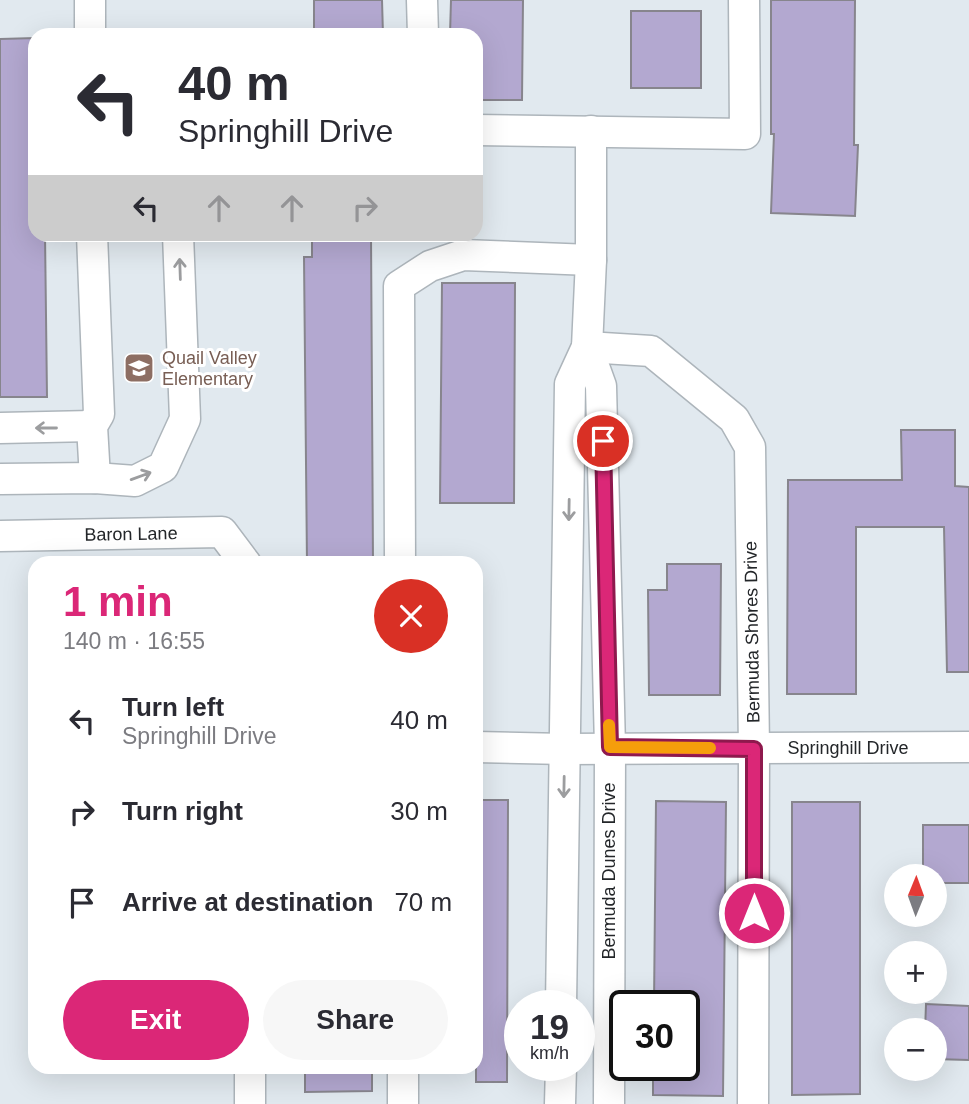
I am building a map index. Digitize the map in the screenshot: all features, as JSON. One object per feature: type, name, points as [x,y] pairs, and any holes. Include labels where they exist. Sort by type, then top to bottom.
[{"type":"street","points":[[90,0],[90,28]]},
{"type":"street","points":[[422,0],[423,28]]},
{"type":"street","points":[[483,130],[745,134],[744,0]]},
{"type":"street","name":"Bermuda Dunes Drive","points":[[561,990],[570,384],[587,347],[592,131]]},
{"type":"street","points":[[92,242],[99,414],[92,426],[95,478]]},
{"type":"street","points":[[0,480],[95,478],[135,481],[163,467],[185,419],[178,242]]},
{"type":"street","points":[[400,556],[398,286],[430,266],[463,255],[591,261]]},
{"type":"street","name":"Bermuda Dunes Drive","points":[[587,347],[601,386],[610,747],[609,1104]]},
{"type":"street","name":"Bermuda Shores Drive","points":[[587,347],[651,351],[734,419],[750,447],[754,749],[753,1104]]},
{"type":"street","points":[[0,428],[92,426]]},
{"type":"street","name":"Baron Lane","points":[[0,536],[222,532],[240,556]]},
{"type":"street","name":"Springhill Drive","points":[[483,747],[969,747]]},
{"type":"street","points":[[250,1074],[250,1104]]},
{"type":"street","points":[[403,1074],[403,1104]]},
{"type":"street","points":[[560,1104],[561,1081]]},
{"type":"building","points":[[314,0],[382,0],[383,28],[314,28]]},
{"type":"building","points":[[451,0],[523,0],[522,100],[483,100],[483,28],[450,28]]},
{"type":"building","points":[[771,0],[855,0],[854,145],[858,145],[855,216],[771,213],[774,134],[771,134]]},
{"type":"building","points":[[631,11],[701,11],[701,88],[631,88]]},
{"type":"building","points":[[28,38],[28,242],[45,242],[47,397],[0,397],[0,39]]},
{"type":"building","points":[[312,242],[371,242],[373,556],[307,556],[304,257],[312,257]]},
{"type":"building","points":[[442,283],[515,283],[514,503],[440,503]]},
{"type":"building","points":[[901,430],[955,430],[955,486],[969,487],[969,672],[947,672],[944,527],[856,527],[856,694],[787,694],[788,480],[902,480]]},
{"type":"building","points":[[667,564],[721,564],[720,695],[649,695],[648,590],[667,590]]},
{"type":"building","points":[[483,800],[508,800],[507,990],[504,990],[504,1081],[507,1082],[476,1082],[476,1074],[483,1074]]},
{"type":"building","points":[[656,801],[726,802],[723,1096],[653,1095],[653,1081],[700,1081],[700,990],[654,990]]},
{"type":"building","points":[[792,802],[860,802],[860,1094],[792,1095]]},
{"type":"building","points":[[923,825],[969,825],[969,883],[947,883],[947,864],[923,864]]},
{"type":"building","points":[[926,1004],[969,1006],[969,1060],[947,1059],[947,1018],[925,1018]]},
{"type":"building","points":[[305,1074],[372,1074],[372,1091],[305,1092]]},
{"type":"slow traffic","points":[[609,725],[610,747],[710,748]]},
{"type":"place","name":"Quail Valley Elementary","points":[[139,368]]},
{"type":"route","points":[[603,441],[610,747],[754,749],[754,913]]}]
